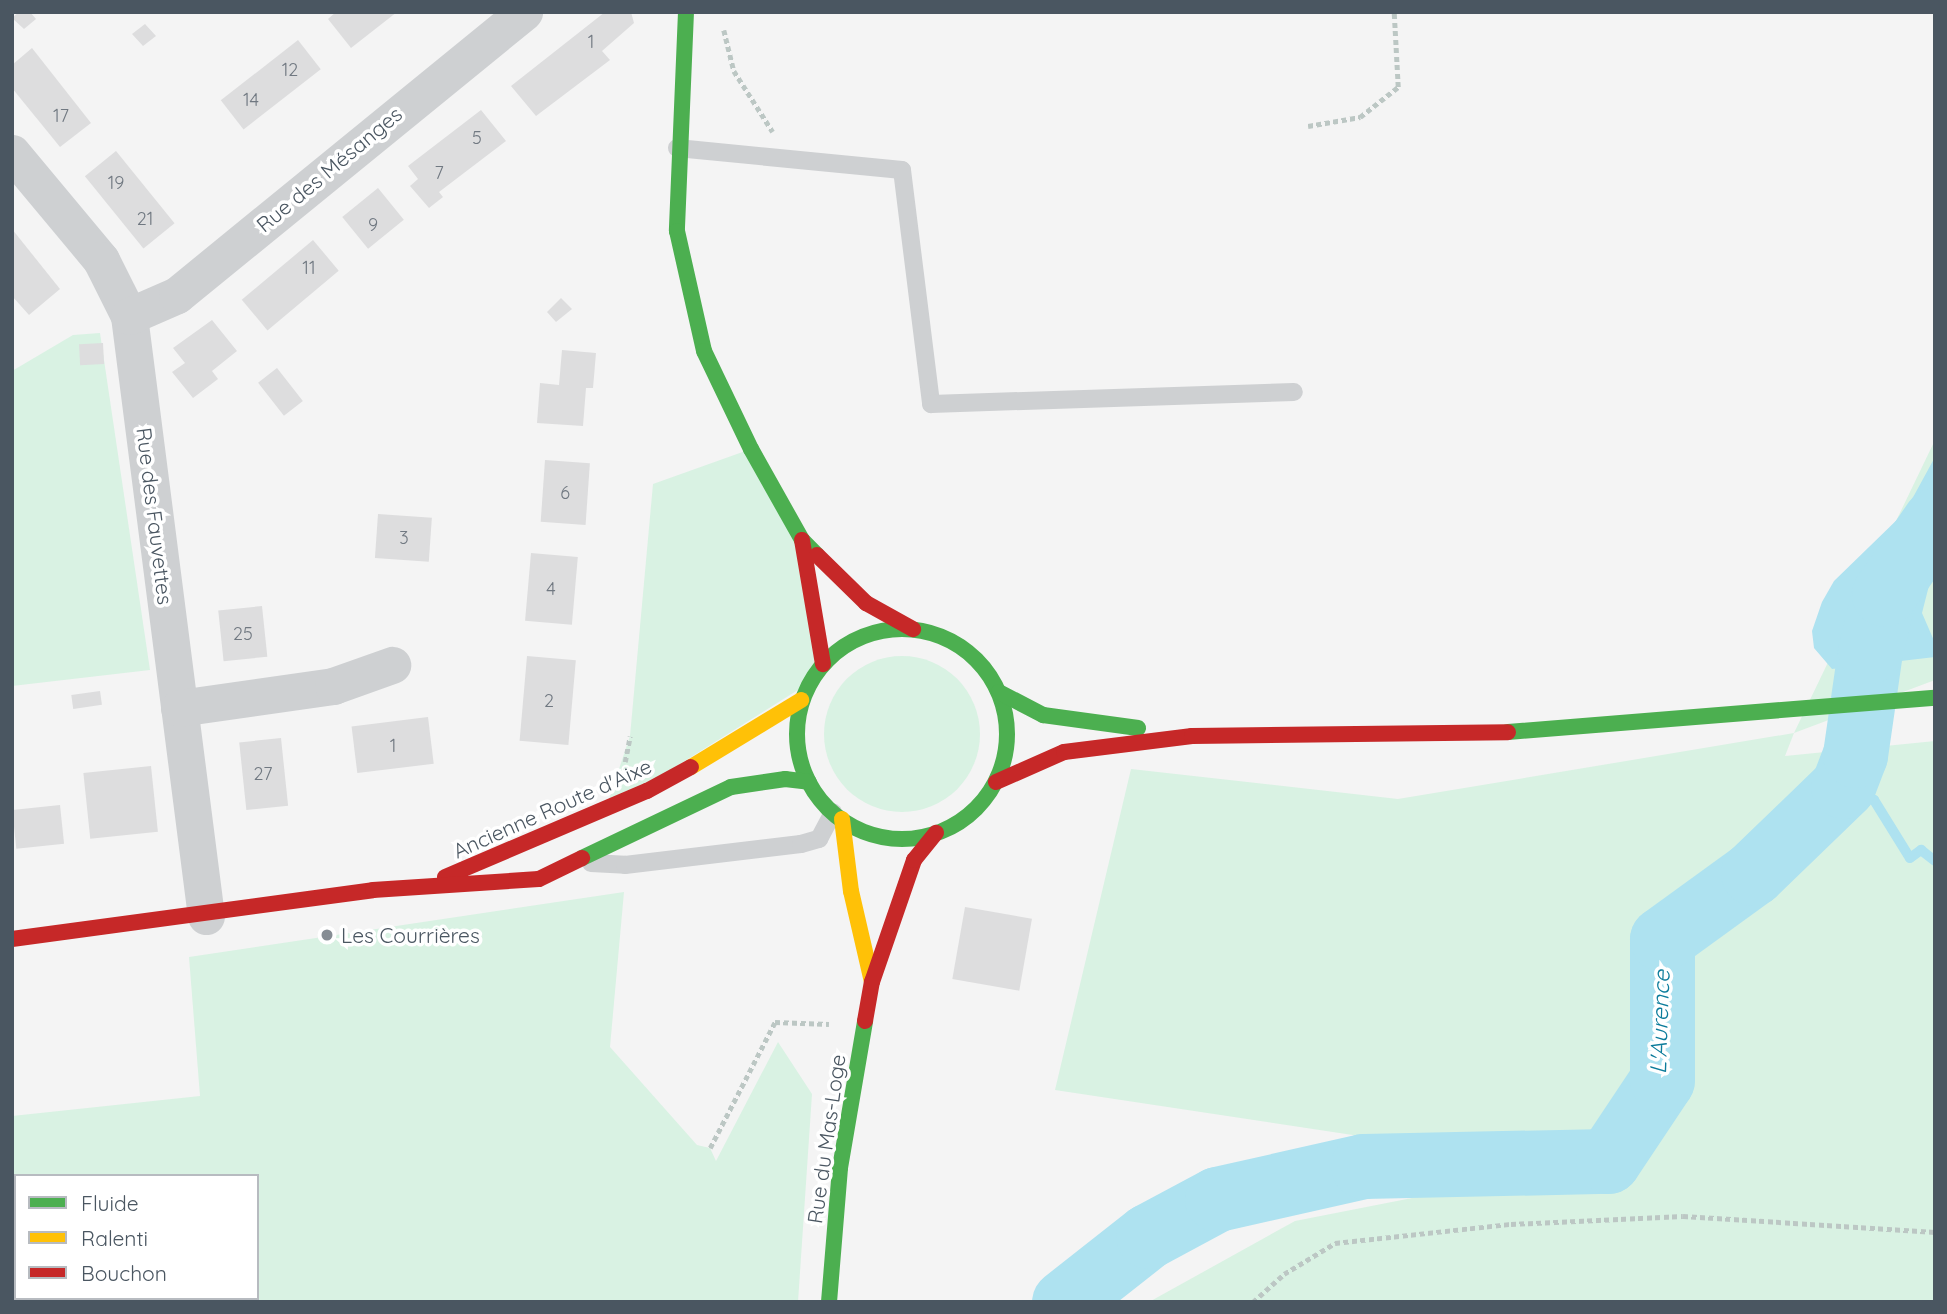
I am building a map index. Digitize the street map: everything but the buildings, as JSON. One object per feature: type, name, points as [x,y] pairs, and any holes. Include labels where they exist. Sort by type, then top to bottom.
[{"type":"main road","points":[[686,12],[677,148],[677,231],[704,351],[751,449],[802,540],[866,603],[913,629]]},
{"type":"main road","points":[[802,540],[822,664]]},
{"type":"main road","points":[[996,782],[1006,752],[1007,721],[999,692],[985,668],[965,648],[940,635],[913,629],[879,631],[848,643],[822,664],[802,699],[797,731],[808,782],[837,816],[887,838],[936,833],[960,821],[996,782],[1064,751],[1192,736],[1521,732],[1934,698]]},
{"type":"main road","points":[[999,692],[1043,715],[1192,736]]},
{"type":"main road","name":"Ancienne Route d'Aixe","points":[[424,886],[647,791],[773,721],[802,699]]},
{"type":"main road","points":[[12,939],[206,916],[358,892],[424,886],[493,885],[539,879],[580,862],[731,787],[785,779],[808,782]]},
{"type":"main road","name":"Rue du Mas-Loge","points":[[837,816],[872,982]]},
{"type":"main road","name":"Rue du Mas-Loge","points":[[830,1302],[840,1168],[872,982],[914,860],[936,833]]},
{"type":"street","name":"Rue des Mésanges","points":[[129,316],[177,295],[524,12]]},
{"type":"street","name":"Rue des Fauvettes","points":[[12,153],[102,260],[129,316],[206,916]]},
{"type":"street","points":[[179,708],[333,686],[392,665]]},
{"type":"lane","points":[[677,148],[792,163],[902,170],[931,404],[1294,392]]},
{"type":"lane","points":[[580,862],[625,865],[801,844],[819,839],[837,816]]},
{"type":"path","points":[[1308,127],[1360,117],[1398,87],[1394,12]]},
{"type":"path","points":[[722,25],[734,71],[792,163]]},
{"type":"path","points":[[709,1148],[775,1022],[865,1026]]},
{"type":"path","points":[[1253,1302],[1284,1274],[1335,1244],[1511,1224],[1682,1216],[1935,1233]]},
{"type":"green space","points":[[100,333],[150,670],[12,686],[12,371],[73,335]]},
{"type":"green space","points":[[1935,440],[1935,680],[1794,733]]},
{"type":"green space","points":[[751,449],[802,540],[823,664],[809,683],[605,811],[630,736],[653,484]]},
{"type":"green space","points":[[902,656],[932,662],[957,679],[974,704],[980,734],[974,764],[957,789],[932,806],[902,812],[872,806],[847,789],[830,764],[824,734],[830,704],[847,679],[872,662]]},
{"type":"green space","points":[[1794,733],[1785,756],[1935,741],[1935,1302],[1149,1302],[1295,1221],[1458,1189],[1617,1175],[1055,1090],[1131,769],[1398,799]]},
{"type":"green space","points":[[624,892],[610,1047],[697,1145],[710,1148],[716,1161],[778,1042],[812,1094],[798,1302],[12,1302],[12,1116],[200,1096],[189,957]]},
{"type":"water","points":[[1935,457],[1935,562],[1922,613],[1935,643],[1935,657],[1832,669],[1814,648],[1812,631],[1822,602],[1834,581],[1905,512]]},
{"type":"waterway","name":"L'Aurence","points":[[1064,1302],[1148,1236],[1217,1199],[1363,1166],[1608,1161],[1662,1080],[1662,939],[1753,873],[1843,786],[1855,755],[1870,651],[1884,594],[1935,520]]},
{"type":"waterway","points":[[1843,786],[1874,800],[1910,858],[1921,850],[1935,861]]},
{"type":"traffic: fast","points":[[686,12],[677,231],[704,351],[751,449],[802,540],[817,555]]},
{"type":"traffic: fast","points":[[902,629],[942,637],[976,660],[999,694],[1007,734],[999,774],[976,808],[942,831],[902,839],[862,831],[828,808],[805,774],[797,734],[805,694],[828,660],[862,637],[902,629]]},
{"type":"traffic: fast","points":[[999,692],[1043,715],[1138,728]]},
{"type":"traffic: fast","points":[[1508,732],[1935,698]]},
{"type":"traffic: fast","points":[[582,858],[731,787],[785,779],[809,782]]},
{"type":"traffic: fast","points":[[829,1302],[840,1168],[865,1021]]},
{"type":"traffic: slow","points":[[691,767],[801,700]]},
{"type":"traffic: slow","points":[[842,819],[851,891],[872,982]]},
{"type":"traffic: jam","points":[[802,540],[823,664]]},
{"type":"traffic: jam","points":[[817,555],[866,603],[913,629]]},
{"type":"traffic: jam","points":[[996,782],[1064,752],[1192,736],[1508,732]]},
{"type":"traffic: jam","points":[[445,877],[647,791],[691,767]]},
{"type":"traffic: jam","points":[[865,1021],[872,982],[914,860],[936,833]]},
{"type":"traffic: jam","points":[[12,939],[373,890],[539,879],[582,858]]},
{"type":"place","name":"Les Courrières","points":[[327,935]]}]
